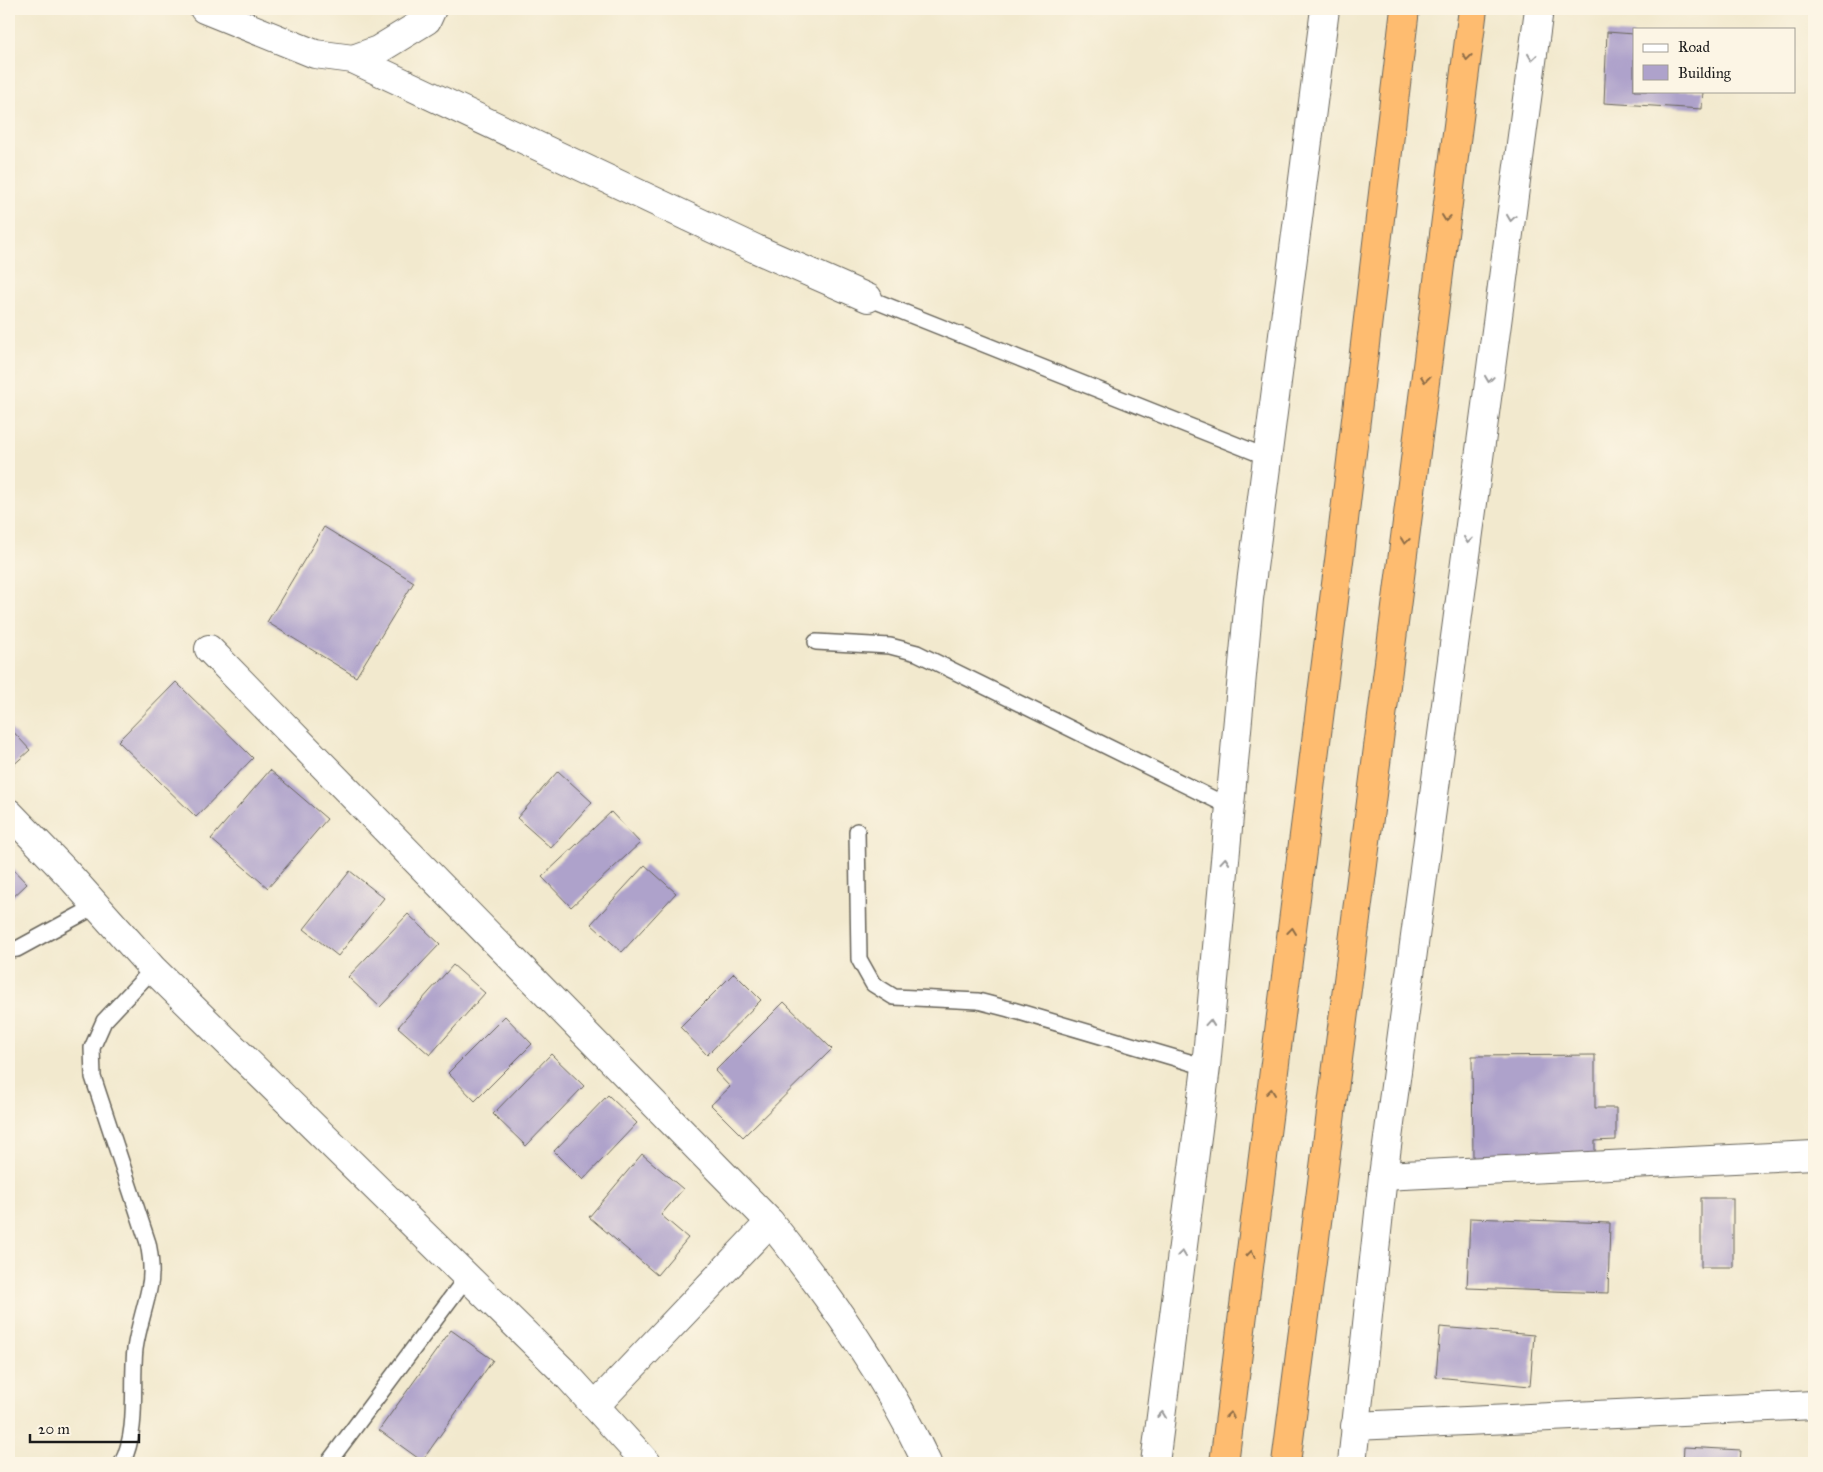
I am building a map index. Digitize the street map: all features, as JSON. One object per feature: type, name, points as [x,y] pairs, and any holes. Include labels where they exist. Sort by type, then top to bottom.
[{"type":"highway","points":[[1224,1463],[1342,535],[1405,9]]},
{"type":"highway","points":[[1286,1463],[1474,9]]},
{"type":"street","points":[[204,9],[315,54],[353,59],[747,244],[868,298]]},
{"type":"street","points":[[353,59],[378,50],[426,20],[432,9]]},
{"type":"street","points":[[1155,1463],[1206,1067],[1249,599],[1325,9]]},
{"type":"street","points":[[1352,1463],[1383,1176],[1539,9]]},
{"type":"street","points":[[209,649],[770,1222],[823,1289],[907,1420],[927,1463]]},
{"type":"street","points":[[9,813],[153,970],[446,1255],[466,1278],[595,1406],[647,1463]]},
{"type":"street","points":[[1383,1176],[1814,1156]]},
{"type":"street","points":[[595,1406],[770,1222]]},
{"type":"street","points":[[1355,1426],[1814,1405]]},
{"type":"lane","points":[[868,298],[1267,457]]},
{"type":"lane","points":[[816,642],[890,646],[917,653],[1230,806]]},
{"type":"lane","points":[[857,831],[859,959],[873,984],[894,997],[978,1001],[1206,1067]]},
{"type":"lane","points":[[9,950],[17,949],[96,906]]},
{"type":"lane","points":[[122,1463],[132,1427],[136,1346],[140,1319],[150,1288],[151,1263],[148,1243],[92,1077],[92,1048],[104,1021],[153,970]]},
{"type":"lane","points":[[328,1463],[466,1278]]},
{"type":"building","points":[[1607,32],[1633,34],[1633,92],[1703,92],[1702,109],[1604,103]]},
{"type":"building","points":[[324,527],[414,582],[356,677],[267,622]]},
{"type":"building","points":[[176,682],[253,758],[196,817],[118,741]]},
{"type":"building","points":[[9,727],[30,750],[9,769]]},
{"type":"building","points":[[270,770],[327,819],[268,888],[211,839]]},
{"type":"building","points":[[558,771],[592,802],[551,848],[517,818]]},
{"type":"building","points":[[611,812],[640,843],[571,907],[542,877]]},
{"type":"building","points":[[9,865],[27,884],[9,901]]},
{"type":"building","points":[[645,865],[676,893],[622,952],[591,924]]},
{"type":"building","points":[[350,871],[384,898],[338,956],[304,929]]},
{"type":"building","points":[[408,914],[440,944],[380,1007],[348,977]]},
{"type":"building","points":[[453,965],[485,993],[430,1055],[398,1027]]},
{"type":"building","points":[[734,973],[761,1000],[707,1055],[680,1027]]},
{"type":"building","points":[[784,1002],[832,1049],[743,1137],[711,1105],[730,1087],[715,1071]]},
{"type":"building","points":[[505,1016],[532,1044],[475,1101],[448,1073]]},
{"type":"building","points":[[551,1054],[584,1086],[526,1146],[493,1114]]},
{"type":"building","points":[[1595,1055],[1595,1108],[1616,1108],[1616,1140],[1595,1141],[1595,1159],[1473,1160],[1472,1056]]},
{"type":"building","points":[[608,1095],[637,1123],[583,1180],[554,1151]]},
{"type":"building","points":[[642,1154],[683,1189],[661,1215],[688,1238],[657,1275],[589,1217]]},
{"type":"building","points":[[1701,1198],[1733,1198],[1733,1267],[1701,1267]]},
{"type":"building","points":[[1470,1218],[1610,1223],[1608,1293],[1467,1288]]},
{"type":"building","points":[[1440,1327],[1534,1335],[1530,1386],[1436,1377]]},
{"type":"building","points":[[451,1330],[493,1360],[422,1461],[379,1430]]},
{"type":"building","points":[[1684,1447],[1741,1450],[1740,1463],[1683,1463]]}]
